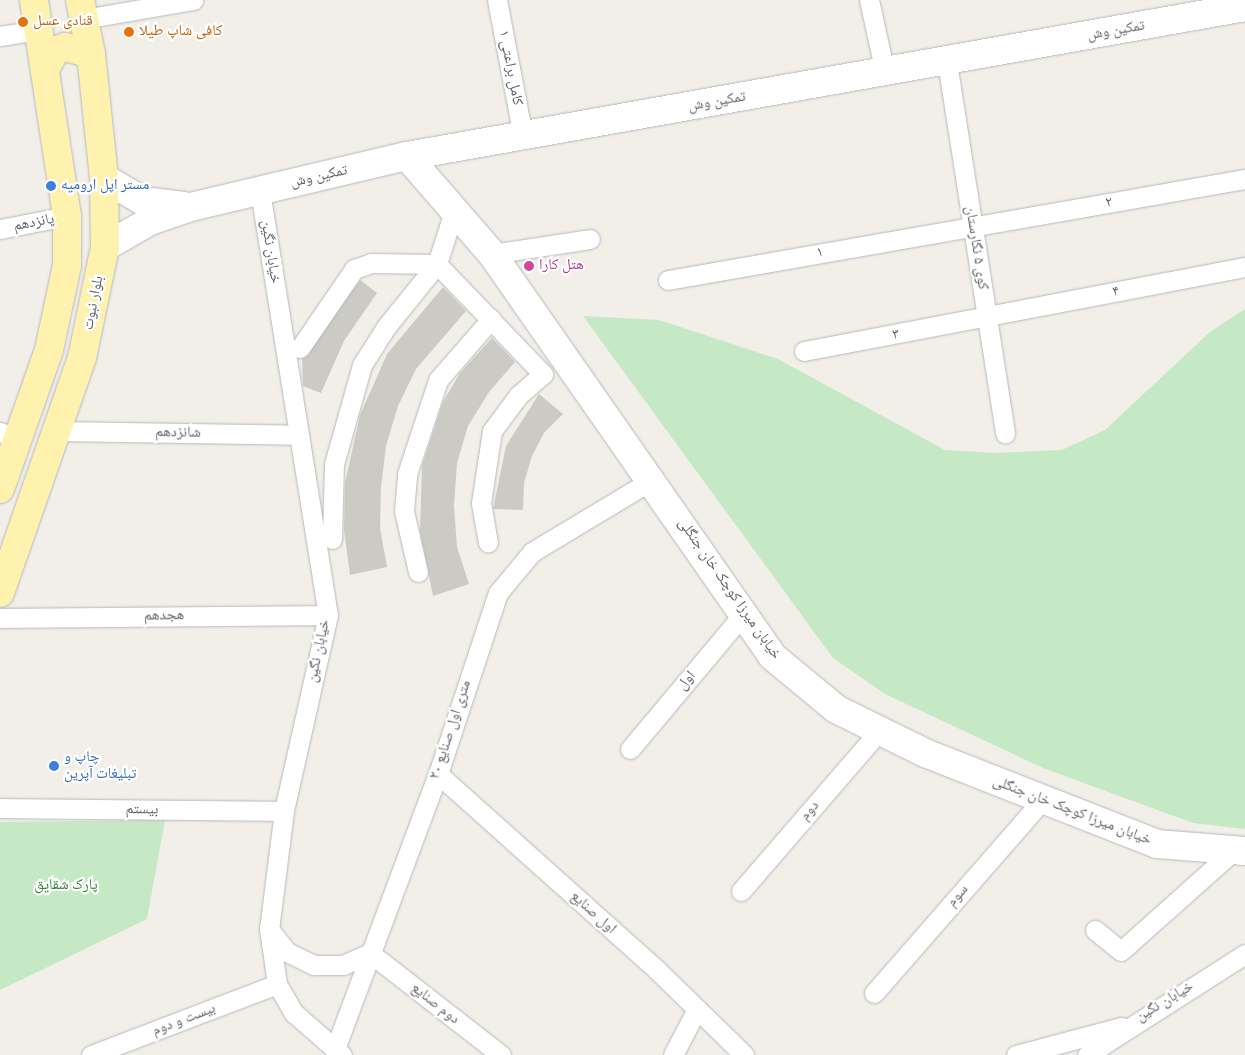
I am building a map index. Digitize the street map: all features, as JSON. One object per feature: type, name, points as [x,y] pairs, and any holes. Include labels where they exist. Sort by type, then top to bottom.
[{"type":"main road","points":[[0,489],[9,435],[60,309],[67,265],[67,216],[46,68],[34,0]]},
{"type":"main road","name":"بلوار نبوت","points":[[0,593],[82,358],[105,247],[104,178],[91,54],[82,9]]},
{"type":"main road","points":[[46,68],[55,51],[65,47],[91,54]]},
{"type":"street","points":[[82,9],[193,0]]},
{"type":"street","name":"کامل براعتی ۱","points":[[497,0],[523,136]]},
{"type":"street","points":[[869,0],[885,72]]},
{"type":"street","name":"تمکین وش","points":[[191,206],[407,156],[947,62],[1245,7]]},
{"type":"street","points":[[0,36],[38,30]]},
{"type":"street","name":"کوی ۵ نگارستان","points":[[947,62],[1005,433]]},
{"type":"street","name":"خیابان میرزا کوچک خان جنگلی","points":[[407,156],[492,254],[744,612],[772,656],[836,709],[879,731],[1158,844],[1240,853]]},
{"type":"street","points":[[104,178],[143,200],[191,206]]},
{"type":"street","name":"۲","points":[[972,226],[1245,179]]},
{"type":"street","name":"خیابان نگین","points":[[260,191],[328,615],[284,811],[269,930],[277,984],[294,1013],[339,1052]]},
{"type":"street","points":[[105,247],[150,221],[191,206]]},
{"type":"street","points":[[332,539],[334,464],[362,365],[386,327],[437,264],[454,211]]},
{"type":"street","name":"پانزدهم","points":[[0,229],[67,216]]},
{"type":"street","name":"۱","points":[[668,280],[972,226]]},
{"type":"street","points":[[492,254],[590,239]]},
{"type":"street","points":[[300,348],[354,269],[371,263],[437,264],[491,319],[543,374],[518,396],[492,431],[480,502],[488,542]]},
{"type":"street","name":"۴","points":[[987,318],[1245,267]]},
{"type":"street","name":"۳","points":[[804,351],[987,318]]},
{"type":"street","points":[[418,572],[404,511],[407,474],[438,380],[491,319]]},
{"type":"street","name":"شانزدهم","points":[[57,430],[299,435]]},
{"type":"street","name":"۲۰ متری اول صنایع","points":[[339,1052],[370,953],[438,774],[487,616],[510,573],[532,552],[652,480]]},
{"type":"street","name":"اول","points":[[630,750],[744,612]]},
{"type":"street","name":"هجدهم","points":[[0,618],[328,615]]},
{"type":"street","name":"دوم","points":[[741,891],[879,731]]},
{"type":"street","name":"اول صنایع","points":[[438,774],[697,1009],[744,1055]]},
{"type":"street","name":"سوم","points":[[874,993],[1043,799]]},
{"type":"street","name":"بیستم","points":[[0,808],[284,811]]},
{"type":"street","points":[[1095,930],[1121,951],[1240,853]]},
{"type":"street","points":[[269,930],[287,952],[314,965],[343,965],[370,953]]},
{"type":"street","name":"دوم صنایع","points":[[370,953],[501,1055]]},
{"type":"street","name":"خیابان نگین","points":[[1087,1055],[1127,1025],[1245,954]]},
{"type":"street","name":"بیست و دوم","points":[[91,1055],[277,984]]},
{"type":"street","points":[[672,1055],[697,1009]]},
{"type":"street","points":[[1016,1055],[1127,1025]]},
{"type":"green space","points":[[1245,309],[1245,829],[1193,823],[1043,768],[885,694],[833,658],[583,316],[659,320],[778,359],[945,450],[994,453],[1062,450],[1105,430],[1210,332]]},
{"type":"green space","name":"پارک شقایق","points":[[165,820],[147,919],[0,990],[0,822]]},
{"type":"building","points":[[360,280],[377,293],[344,341],[321,393],[303,386],[302,359]]},
{"type":"building","points":[[443,287],[466,311],[416,369],[398,406],[386,446],[381,487],[380,528],[387,567],[350,575],[344,530],[345,483],[360,415],[387,354]]},
{"type":"building","points":[[492,338],[515,362],[489,392],[468,426],[457,463],[454,506],[457,547],[469,584],[433,596],[420,531],[422,466],[443,402],[460,373]]},
{"type":"building","points":[[539,394],[563,414],[544,433],[532,456],[524,483],[523,510],[493,509],[506,446]]},
{"type":"place","name":"قنادی عسل","points":[[23,22]]},
{"type":"place","name":"کافی شاپ طیلا","points":[[129,32]]},
{"type":"place","name":"مستر اپل ارومیه","points":[[51,186]]},
{"type":"place","name":"هتل کارا","points":[[529,266]]},
{"type":"place","name":"چاپ و تبلیغات آپرین","points":[[54,766]]}]
